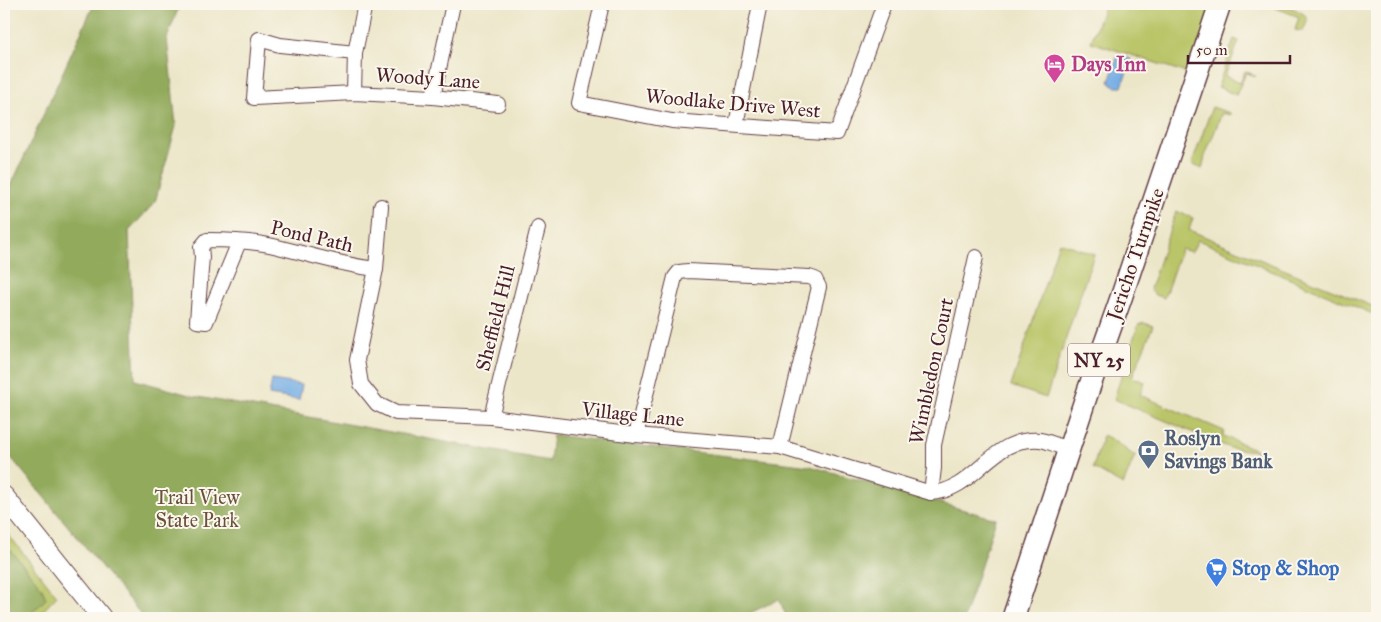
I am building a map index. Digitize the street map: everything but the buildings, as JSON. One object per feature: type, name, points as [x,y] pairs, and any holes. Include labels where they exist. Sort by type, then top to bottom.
[{"type":"main road","name":"Jericho Turnpike","points":[[1013,618],[1220,4]]},
{"type":"main road","points":[[4,496],[102,618]]},
{"type":"street","points":[[354,92],[355,53],[365,4]]},
{"type":"street","points":[[433,97],[453,4]]},
{"type":"street","name":"Woodlake Drive West","points":[[602,4],[579,104],[672,122],[837,133],[884,4]]},
{"type":"street","points":[[736,125],[760,4]]},
{"type":"street","name":"Woody Lane","points":[[355,53],[280,45],[259,39],[254,98],[354,92],[433,97],[498,104]]},
{"type":"street","name":"Village Lane","points":[[381,206],[376,269],[357,360],[361,384],[377,404],[396,413],[491,417],[636,435],[780,447],[932,493]]},
{"type":"street","name":"Sheffield Hill","points":[[491,417],[538,228]]},
{"type":"street","name":"Pond Path","points":[[239,242],[206,322],[197,321],[201,247],[207,240],[239,242],[267,245],[358,267],[376,269]]},
{"type":"street","name":"Wimbledon Court","points":[[932,493],[934,445],[976,258]]},
{"type":"street","points":[[636,435],[675,277],[680,272],[809,277],[815,279],[819,287],[780,447]]},
{"type":"street","points":[[932,493],[941,493],[961,483],[1008,445],[1022,441],[1041,440],[1069,450]]},
{"type":"green space","name":"Trail View State Park","points":[[94,4],[180,4],[167,38],[176,126],[155,202],[129,231],[135,380],[193,396],[550,461],[553,435],[810,466],[996,519],[964,618],[787,618],[779,599],[740,618],[144,618],[4,449],[4,201]]},
{"type":"green space","points":[[1105,4],[1220,4],[1196,76],[1091,42]]},
{"type":"green space","points":[[1266,4],[1288,7],[1303,14],[1307,17],[1307,22],[1303,31],[1295,30],[1299,17]]},
{"type":"green space","points":[[1234,39],[1239,41],[1225,76],[1240,83],[1245,71],[1256,76],[1246,73],[1236,95],[1218,87]]},
{"type":"green space","points":[[1212,107],[1230,113],[1230,115],[1222,113],[1205,156],[1202,169],[1192,164]]},
{"type":"green space","points":[[1176,211],[1193,218],[1189,230],[1377,308],[1377,319],[1373,314],[1198,240],[1192,252],[1181,249],[1164,298],[1155,295],[1150,289]]},
{"type":"green space","points":[[1059,242],[1094,254],[1046,398],[1011,386]]},
{"type":"green space","points":[[1144,323],[1153,326],[1132,377],[1145,382],[1140,395],[1224,431],[1223,436],[1262,452],[1230,448],[1114,399],[1138,325]]},
{"type":"green space","points":[[1103,435],[1135,456],[1123,485],[1093,468]]},
{"type":"green space","points":[[4,529],[57,596],[36,618],[4,618]]},
{"type":"green space","points":[[4,542],[42,588],[46,599],[27,618],[4,618]]},
{"type":"water","points":[[1118,55],[1131,59],[1122,87],[1116,87],[1109,82]]},
{"type":"water","points":[[272,380],[302,385],[299,400],[269,395]]},
{"type":"place","name":"Days Inn","points":[[1055,83]]},
{"type":"place","name":"Roslyn Savings Bank","points":[[1148,469]]},
{"type":"place","name":"Stop & Shop","points":[[1216,587]]}]
